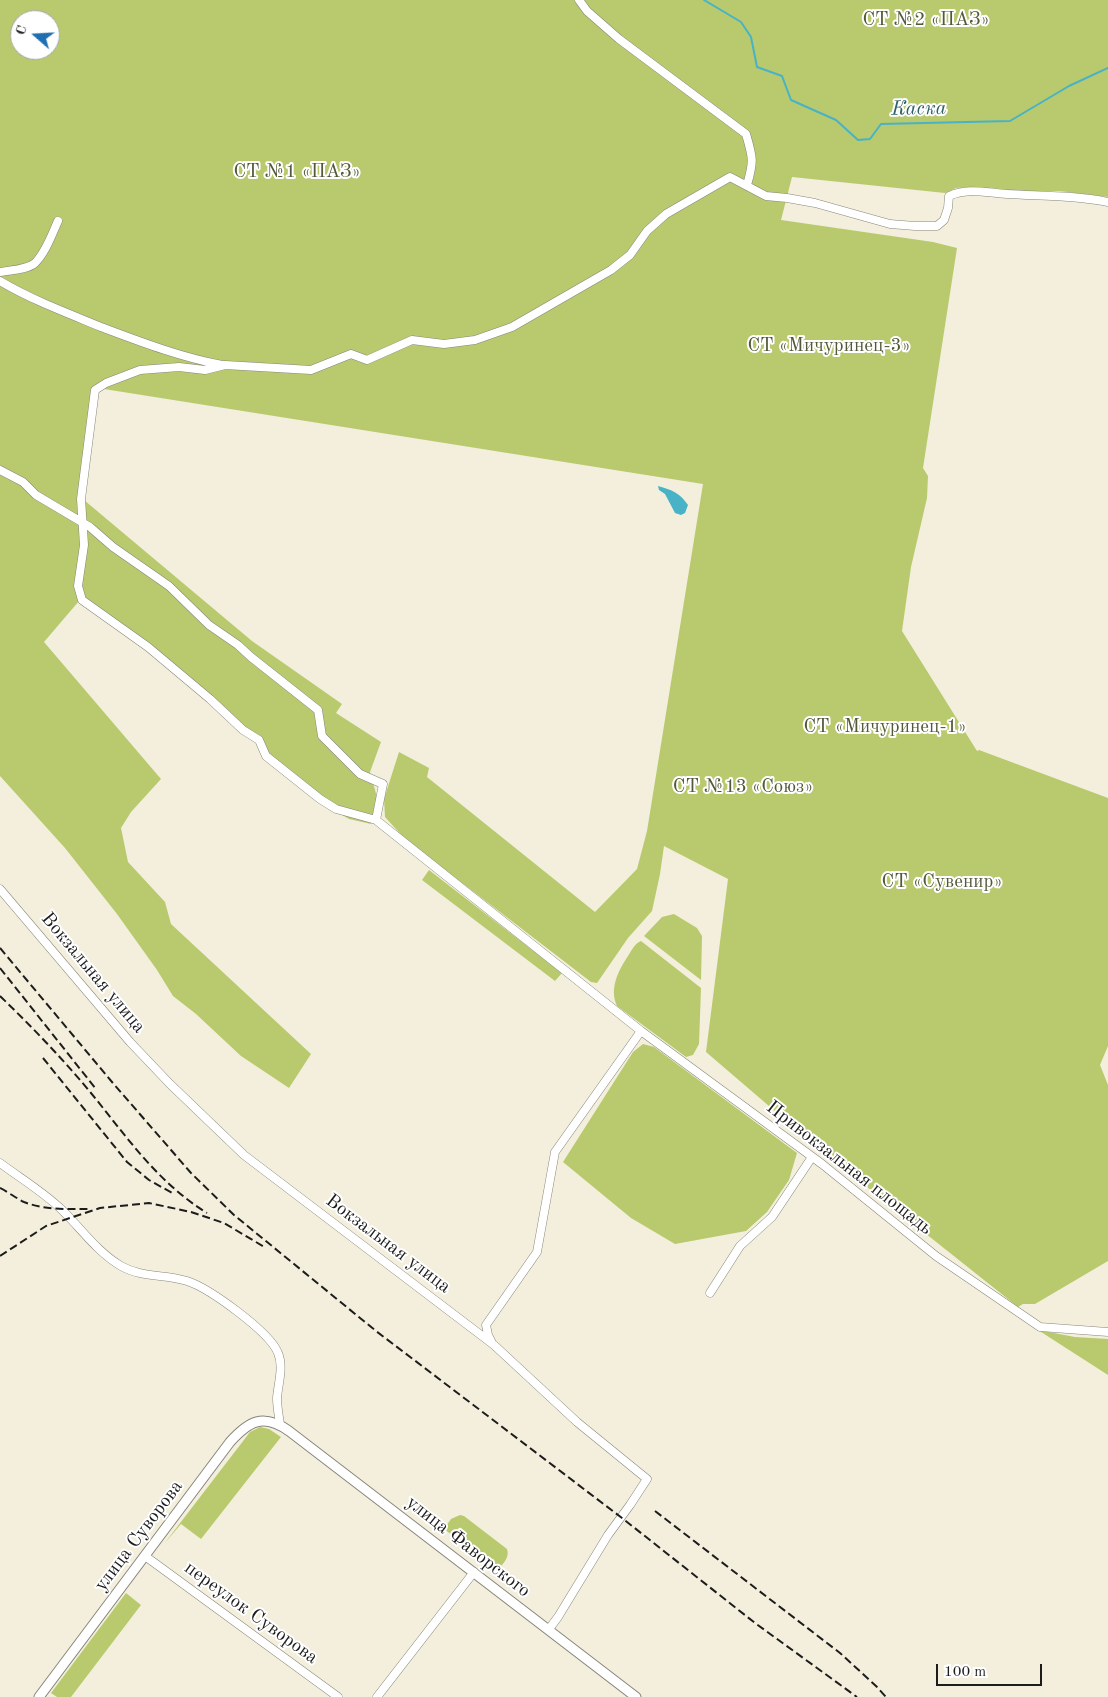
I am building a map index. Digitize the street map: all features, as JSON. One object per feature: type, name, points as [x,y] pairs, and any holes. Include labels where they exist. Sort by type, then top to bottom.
[{"type":"street","points":[[579,0],[587,11],[619,39],[746,134],[753,165],[747,185]]},
{"type":"street","points":[[0,281],[54,308],[159,348],[200,360],[225,366],[311,370],[351,354],[367,360],[412,340],[444,344],[475,340],[512,327],[611,270],[630,255],[647,231],[666,214],[730,177],[766,196],[815,203],[890,224],[915,226],[937,226],[944,220],[949,196],[957,192],[1044,194],[1108,202]]},
{"type":"street","points":[[0,272],[34,264],[47,245],[58,221]]},
{"type":"street","points":[[0,470],[23,482],[36,495],[83,522],[113,547],[169,586],[209,625],[238,645],[318,710],[322,736],[360,774],[383,784],[376,820],[336,810],[320,799],[266,756],[259,740],[243,730],[210,699],[148,647],[82,600],[78,586],[84,546],[83,522],[81,499],[95,390],[106,383],[140,370],[179,367],[205,370],[225,366]]},
{"type":"street","name":"Привокзальная площадь","points":[[376,820],[641,1031],[812,1157],[936,1256],[1040,1327],[1108,1332]]},
{"type":"street","name":"Вокзальная улица","points":[[0,889],[130,1042],[170,1084],[244,1155],[494,1345],[576,1422],[647,1478],[608,1535],[549,1629]]},
{"type":"street","points":[[494,1345],[488,1335],[486,1325],[537,1252],[555,1152],[641,1031]]},
{"type":"street","points":[[710,1293],[740,1246],[772,1217],[812,1157]]},
{"type":"street","points":[[0,1163],[55,1204],[88,1239],[114,1261],[136,1272],[176,1278],[210,1291],[268,1339],[278,1353],[280,1363],[277,1397],[280,1425]]},
{"type":"street","name":"улица Суворова","points":[[39,1697],[240,1431],[249,1424],[268,1420],[280,1425]]},
{"type":"street","name":"улица Фаворского","points":[[280,1425],[636,1697]]},
{"type":"street","name":"переулок Суворова","points":[[145,1556],[338,1697]]},
{"type":"street","points":[[378,1697],[474,1572]]},
{"type":"green space","points":[[0,0],[1108,0],[1108,197],[1059,191],[997,191],[971,187],[956,188],[945,193],[792,177],[781,220],[933,242],[957,248],[923,468],[928,476],[927,498],[911,567],[902,631],[977,751],[979,750],[1108,798],[1108,1046],[1100,1065],[1108,1085],[1108,1261],[1035,1304],[1023,1304],[1018,1307],[867,1187],[835,1157],[797,1130],[706,1052],[728,879],[664,846],[652,911],[628,938],[597,983],[591,982],[405,839],[385,817],[384,799],[399,752],[429,768],[427,777],[595,912],[637,869],[647,831],[703,484],[104,389],[98,393],[84,500],[252,641],[342,704],[336,713],[381,742],[370,772],[377,797],[371,824],[349,819],[316,800],[257,741],[146,648],[79,601],[44,642],[161,779],[131,812],[121,828],[128,862],[165,902],[171,924],[311,1054],[289,1088],[241,1056],[196,1014],[173,996],[117,914],[65,848],[0,776]]},
{"type":"green space","points":[[429,870],[562,973],[555,981],[422,880]]},
{"type":"green space","points":[[674,914],[697,928],[702,936],[701,980],[644,936],[662,917]]},
{"type":"green space","points":[[641,941],[701,988],[699,1044],[693,1055],[686,1057],[617,1006],[614,987],[618,974],[633,947]]},
{"type":"green space","points":[[643,1044],[654,1047],[797,1153],[789,1180],[767,1212],[746,1231],[675,1244],[631,1218],[563,1162],[633,1052]]},
{"type":"green space","points":[[1038,1330],[1075,1337],[1108,1339],[1108,1375]]},
{"type":"green space","points":[[260,1427],[269,1429],[281,1437],[201,1539],[181,1524],[164,1544],[250,1432]]},
{"type":"green space","points":[[460,1515],[464,1516],[507,1549],[507,1558],[498,1570],[444,1529],[451,1519]]},
{"type":"green space","points":[[126,1593],[141,1605],[71,1697],[57,1697],[51,1693]]},
{"type":"water","points":[[658,486],[672,491],[682,498],[688,505],[685,513],[681,515],[675,513],[665,494],[659,490]]},
{"type":"waterway","name":"Каска","points":[[704,0],[741,22],[751,37],[757,67],[782,76],[791,100],[836,120],[858,140],[870,139],[881,124],[1010,121],[1069,86],[1108,68]]},
{"type":"railway","points":[[0,948],[191,1173],[234,1215],[376,1331],[622,1518],[755,1623],[857,1697]]},
{"type":"railway","points":[[0,968],[96,1089]]},
{"type":"railway","points":[[0,996],[69,1067],[130,1142],[158,1173],[173,1188],[207,1213]]},
{"type":"railway","points":[[43,1058],[127,1162],[149,1180],[174,1194]]},
{"type":"railway","points":[[0,1188],[32,1205],[88,1209]]},
{"type":"railway","points":[[0,1256],[46,1226],[100,1208],[149,1203],[191,1212],[224,1223],[266,1248]]},
{"type":"railway","points":[[655,1511],[840,1653],[886,1697]]},
{"type":"park label","name":"СТ №2 «ПАЗ»","points":[[926,20]]},
{"type":"park label","name":"СТ №1 «ПАЗ»","points":[[297,172]]},
{"type":"park label","name":"СТ «Мичуринец-3»","points":[[829,346]]},
{"type":"park label","name":"СТ «Мичуринец-1»","points":[[885,727]]},
{"type":"park label","name":"СТ №13 «Союз»","points":[[743,787]]},
{"type":"park label","name":"СТ «Сувенир»","points":[[942,882]]}]
